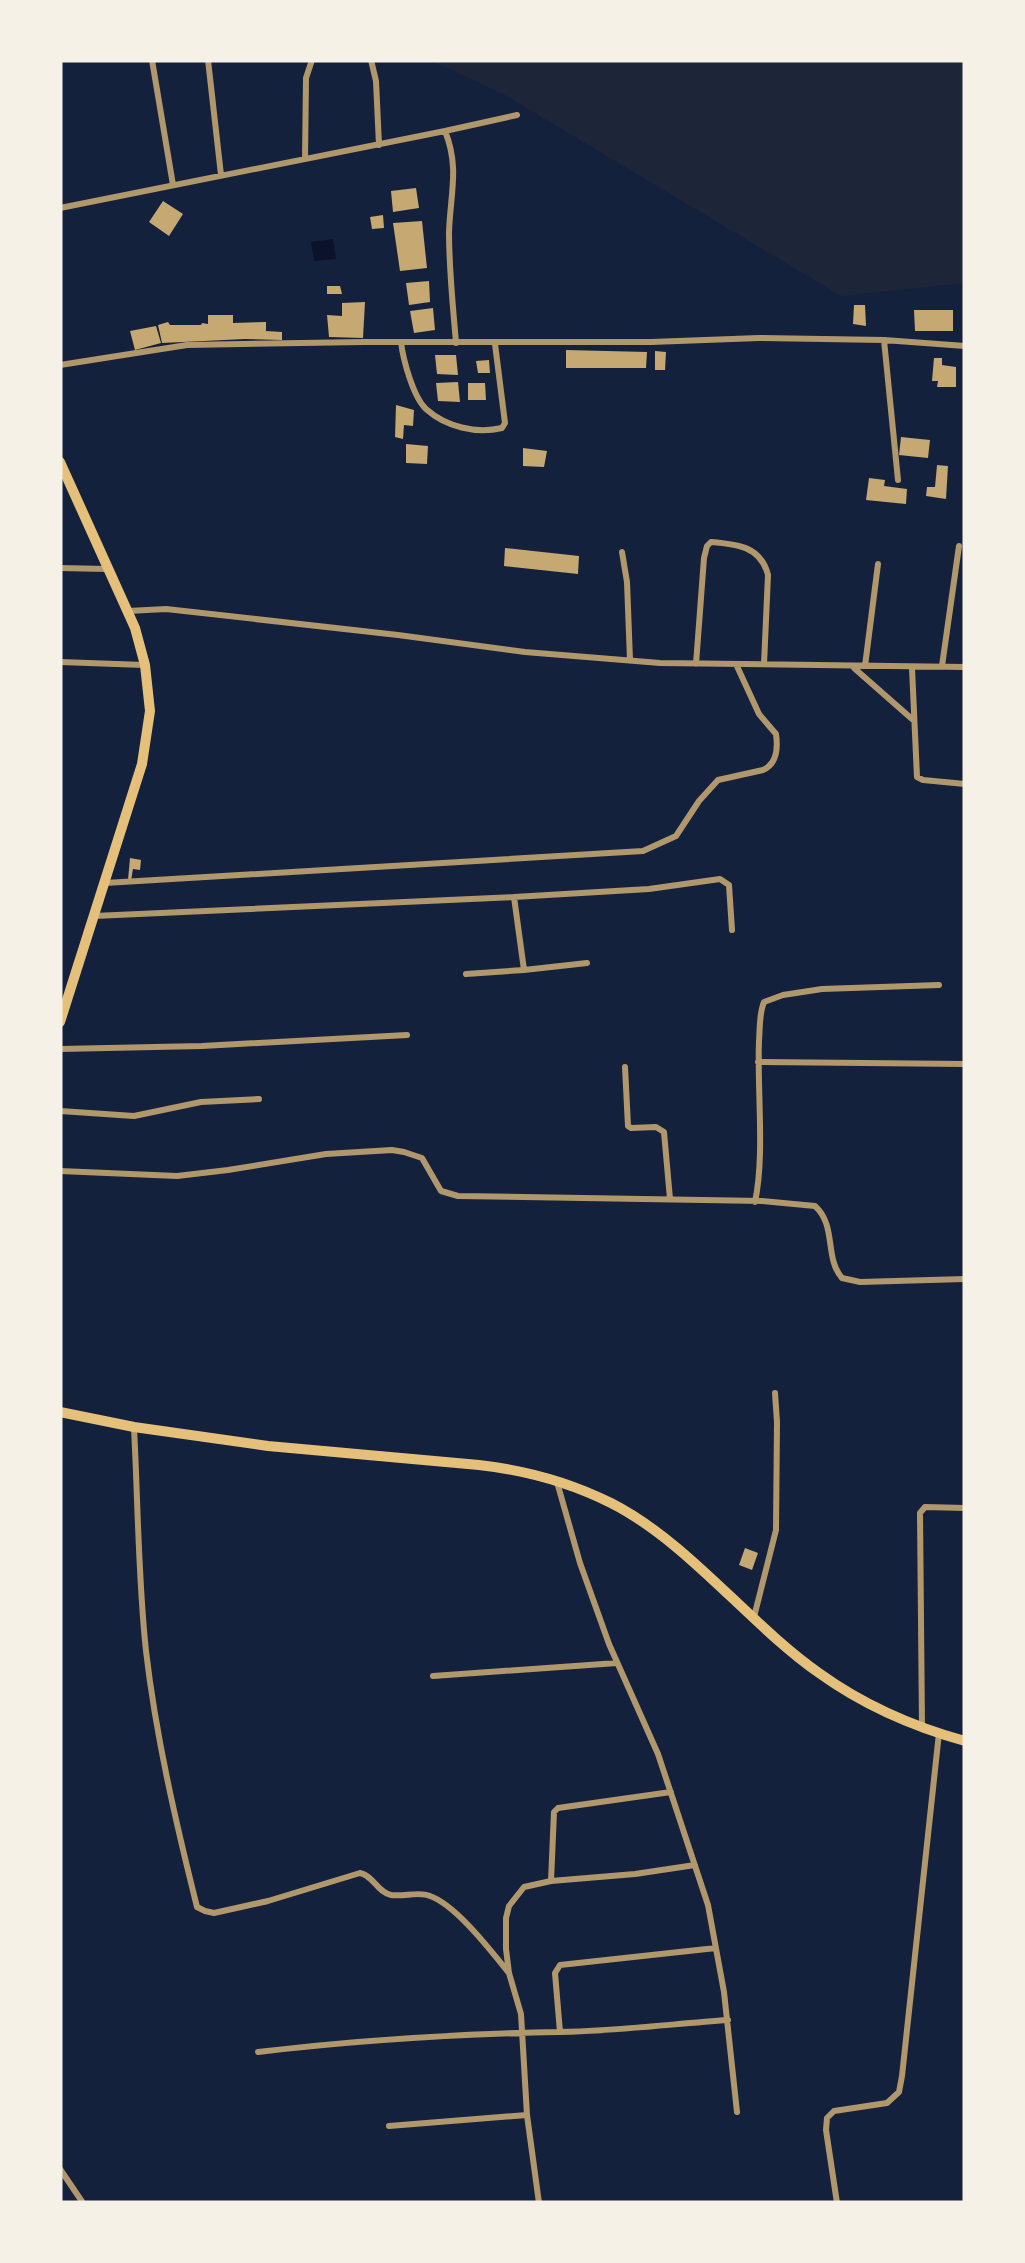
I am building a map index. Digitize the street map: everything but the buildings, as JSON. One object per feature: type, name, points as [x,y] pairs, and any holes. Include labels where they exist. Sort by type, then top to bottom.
[{"type":"main road","points":[[60,462],[135,628],[145,665],[150,711],[139,774],[64,998],[60,1022]]},
{"type":"main road","points":[[60,1412],[268,1446],[504,1468],[557,1480],[613,1504],[641,1522],[810,1667],[853,1696],[965,1741]]},
{"type":"street","points":[[152,60],[173,185]]},
{"type":"street","points":[[208,60],[221,176]]},
{"type":"street","points":[[305,159],[306,78],[312,60]]},
{"type":"street","points":[[371,60],[376,81],[379,145]]},
{"type":"street","points":[[60,208],[518,114]]},
{"type":"street","points":[[445,132],[452,145],[453,162],[449,236],[456,343]]},
{"type":"street","points":[[60,365],[186,345],[759,338],[965,346]]},
{"type":"street","points":[[884,340],[898,480]]},
{"type":"street","points":[[401,342],[403,360],[427,410],[466,430],[496,430],[505,424],[495,344]]},
{"type":"street","points":[[696,664],[704,558],[711,542],[747,548],[766,564],[764,664]]},
{"type":"street","points":[[942,666],[959,546]]},
{"type":"street","points":[[622,552],[630,660]]},
{"type":"street","points":[[865,666],[878,564]]},
{"type":"street","points":[[60,568],[107,569]]},
{"type":"street","points":[[127,612],[166,609],[525,652],[630,660],[965,667]]},
{"type":"street","points":[[60,662],[145,665]]},
{"type":"street","points":[[104,884],[643,850],[676,836],[718,780],[762,770],[776,756],[776,734],[759,714],[736,664]]},
{"type":"street","points":[[852,666],[913,720]]},
{"type":"street","points":[[912,668],[917,776],[965,784]]},
{"type":"street","points":[[93,916],[514,898],[720,879],[729,885],[732,930]]},
{"type":"street","points":[[514,898],[524,970]]},
{"type":"street","points":[[466,974],[588,963]]},
{"type":"street","points":[[754,1202],[758,1188],[760,1012],[764,1002],[822,989],[939,985]]},
{"type":"street","points":[[60,1049],[407,1036]]},
{"type":"street","points":[[758,1062],[965,1064]]},
{"type":"street","points":[[625,1067],[628,1126],[660,1128],[666,1138],[670,1199]]},
{"type":"street","points":[[60,1111],[134,1116],[201,1102],[259,1099]]},
{"type":"street","points":[[60,1171],[177,1176],[326,1154],[392,1150],[422,1158],[440,1191],[458,1196],[815,1206],[827,1221],[834,1266],[850,1282],[965,1278]]},
{"type":"street","points":[[754,1619],[776,1530],[775,1393]]},
{"type":"street","points":[[134,1427],[146,1650],[197,1906],[214,1912],[366,1874],[390,1894],[428,1894],[446,1906],[508,1973]]},
{"type":"street","points":[[557,1480],[580,1563],[617,1663],[658,1754],[708,1905],[728,2020],[737,2112]]},
{"type":"street","points":[[922,1726],[920,1513],[925,1507],[965,1508]]},
{"type":"street","points":[[433,1676],[617,1663]]},
{"type":"street","points":[[837,2203],[827,2118],[834,2111],[886,2102],[899,2092],[938,1733]]},
{"type":"street","points":[[551,1881],[554,1812],[558,1808],[671,1792]]},
{"type":"street","points":[[539,2203],[527,2115],[521,2014],[508,1973],[506,1928],[510,1906],[524,1887],[694,1864]]},
{"type":"street","points":[[560,2032],[555,1973],[560,1965],[716,1948]]},
{"type":"street","points":[[258,2052],[384,2039],[728,2020]]},
{"type":"street","points":[[389,2126],[527,2115]]},
{"type":"street","points":[[60,2169],[82,2203]]},
{"type":"shaded area","points":[[430,60],[965,60],[965,283],[841,296],[505,95]]},
{"type":"shaded area","points":[[333,239],[336,259],[314,261],[311,242]]}]
